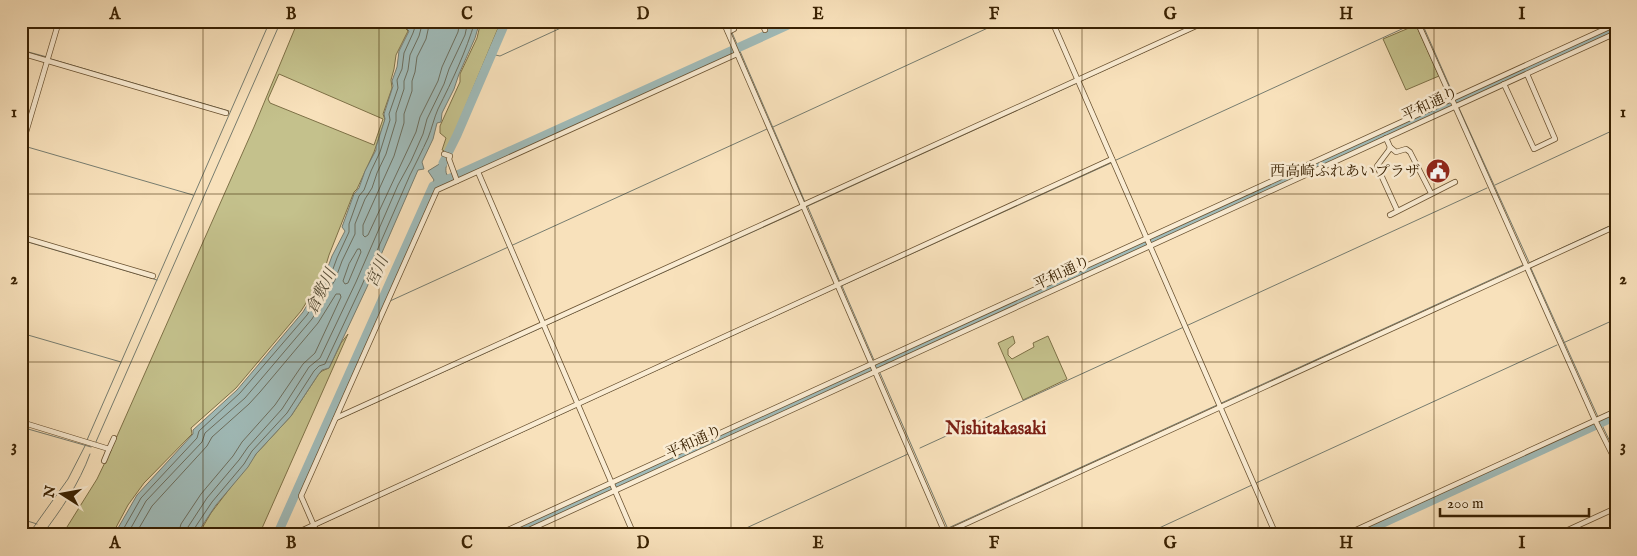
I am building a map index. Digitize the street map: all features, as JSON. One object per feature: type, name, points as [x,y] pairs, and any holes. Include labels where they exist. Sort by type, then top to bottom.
[{"type":"street","points":[[21,149],[59,21]]},
{"type":"street","points":[[723,21],[730,31]]},
{"type":"street","points":[[730,21],[730,31],[736,51],[840,284],[946,533],[1220,405],[1616,226]]},
{"type":"street","points":[[761,21],[765,30]]},
{"type":"street","points":[[1052,21],[1276,535]]},
{"type":"street","points":[[335,419],[1078,82],[1207,21]]},
{"type":"street","points":[[1417,22],[1616,462]]},
{"type":"street","points":[[497,535],[873,362],[1148,242],[1616,24]]},
{"type":"street","name":"平和通り","points":[[518,535],[877,372],[1148,242],[1386,138],[1453,101],[1504,84],[1616,34]]},
{"type":"street","points":[[318,535],[301,496],[437,190],[456,178],[478,172],[736,51]]},
{"type":"street","points":[[21,53],[48,59],[226,113]]},
{"type":"street","points":[[1504,84],[1534,149],[1555,139],[1527,74]]},
{"type":"street","points":[[1386,138],[1390,147],[1396,152],[1406,149],[1410,152],[1431,193]]},
{"type":"street","points":[[1390,147],[1384,159],[1377,166],[1397,210]]},
{"type":"street","points":[[446,155],[450,156],[456,178]]},
{"type":"street","points":[[292,535],[314,527],[840,284],[1113,161]]},
{"type":"street","points":[[478,172],[634,535]]},
{"type":"street","points":[[1390,215],[1455,182]]},
{"type":"street","points":[[21,237],[153,276]]},
{"type":"street","points":[[1345,535],[1616,411]]},
{"type":"street","points":[[21,422],[109,449]]},
{"type":"street","points":[[104,461],[114,438]]},
{"type":"street","points":[[1557,535],[1616,508]]},
{"type":"shaded area","points":[[298,21],[411,21],[410,25],[404,27],[408,31],[396,55],[391,80],[392,88],[383,114],[385,120],[374,152],[354,192],[322,278],[301,311],[236,388],[191,428],[192,434],[144,483],[128,505],[112,535],[62,535],[97,479],[110,452],[254,127]],"holes":[[[279,74],[383,119],[374,145],[270,103],[268,99]]]},
{"type":"shaded area","points":[[481,21],[501,21],[452,139],[445,151],[442,150],[446,138],[440,133],[440,126],[460,82],[460,74],[477,38]]},
{"type":"shaded area","points":[[1416,25],[1439,76],[1406,90],[1383,39]]},
{"type":"shaded area","points":[[348,334],[259,535],[198,535],[211,513],[256,454],[291,416],[318,375],[329,368],[341,343]]},
{"type":"shaded area","points":[[1013,336],[1015,343],[1008,349],[1008,355],[1012,359],[1034,347],[1033,343],[1048,336],[1067,379],[1023,400],[998,343]]},
{"type":"water","name":"倉敷川","points":[[412,21],[480,21],[454,89],[442,113],[441,122],[437,123],[433,139],[422,162],[424,169],[418,170],[329,368],[322,370],[318,375],[291,416],[256,454],[248,467],[216,505],[196,535],[114,535],[137,495],[193,434],[193,430],[237,390],[303,312],[325,275],[345,231],[342,227],[354,194],[359,188],[376,150],[385,119],[384,114],[393,86],[392,81],[397,67],[399,51],[409,31],[405,27],[411,25]]},
{"type":"water","points":[[444,155],[447,157],[447,175],[453,176],[455,180],[436,188],[432,197],[426,194],[434,180],[428,171],[441,163]]},
{"type":"waterway","points":[[87,440],[270,21]]},
{"type":"waterway","points":[[95,444],[281,21]]},
{"type":"waterway","name":"宮川","points":[[443,163],[506,21]]},
{"type":"waterway","points":[[491,54],[500,56],[576,21]]},
{"type":"waterway","points":[[727,21],[805,202]]},
{"type":"waterway","points":[[446,180],[797,21]]},
{"type":"waterway","points":[[773,127],[1003,21]]},
{"type":"waterway","points":[[1081,81],[1212,21]]},
{"type":"waterway","points":[[1421,21],[1454,96]]},
{"type":"waterway","points":[[1114,161],[1415,23]]},
{"type":"waterway","points":[[508,535],[1616,28]]},
{"type":"waterway","points":[[21,50],[47,57]]},
{"type":"waterway","points":[[51,59],[229,111]]},
{"type":"waterway","points":[[808,206],[1077,83]]},
{"type":"waterway","points":[[1459,108],[1529,262]]},
{"type":"waterway","points":[[390,301],[767,129]]},
{"type":"waterway","points":[[1495,185],[1616,129]]},
{"type":"waterway","points":[[24,146],[193,195]]},
{"type":"waterway","points":[[841,286],[1111,163]]},
{"type":"waterway","name":"宮川","points":[[277,535],[433,186]]},
{"type":"waterway","points":[[920,448],[1487,188]]},
{"type":"waterway","points":[[807,205],[840,282]]},
{"type":"waterway","points":[[547,325],[799,211]]},
{"type":"waterway","points":[[1527,264],[1616,223]]},
{"type":"waterway","points":[[21,240],[157,280]]},
{"type":"waterway","points":[[946,529],[1523,265]]},
{"type":"waterway","points":[[1530,266],[1598,417]]},
{"type":"waterway","points":[[842,286],[874,360]]},
{"type":"waterway","points":[[581,405],[836,288]]},
{"type":"waterway","points":[[1563,343],[1616,319]]},
{"type":"waterway","points":[[337,420],[543,327]]},
{"type":"waterway","points":[[21,333],[121,362]]},
{"type":"waterway","points":[[1256,483],[1557,345]]},
{"type":"waterway","points":[[880,373],[947,527]]},
{"type":"waterway","points":[[317,526],[577,407]]},
{"type":"waterway","points":[[1357,535],[1616,416]]},
{"type":"waterway","points":[[1600,421],[1616,454]]},
{"type":"waterway","points":[[21,427],[91,447]]},
{"type":"waterway","points":[[28,535],[68,479],[86,444]]},
{"type":"waterway","points":[[42,535],[81,476],[90,454]]},
{"type":"waterway","points":[[731,535],[908,454]]},
{"type":"waterway","points":[[1144,535],[1252,485]]},
{"type":"waterway","points":[[21,519],[37,524]]},
{"type":"waterway","points":[[298,535],[313,528]]},
{"type":"waterway","points":[[934,535],[939,532]]},
{"type":"place","name":"西高崎ふれあいプラザ","points":[[1438,171]]},
{"type":"district","name":"Nishitakasaki","points":[[996,429]]}]
